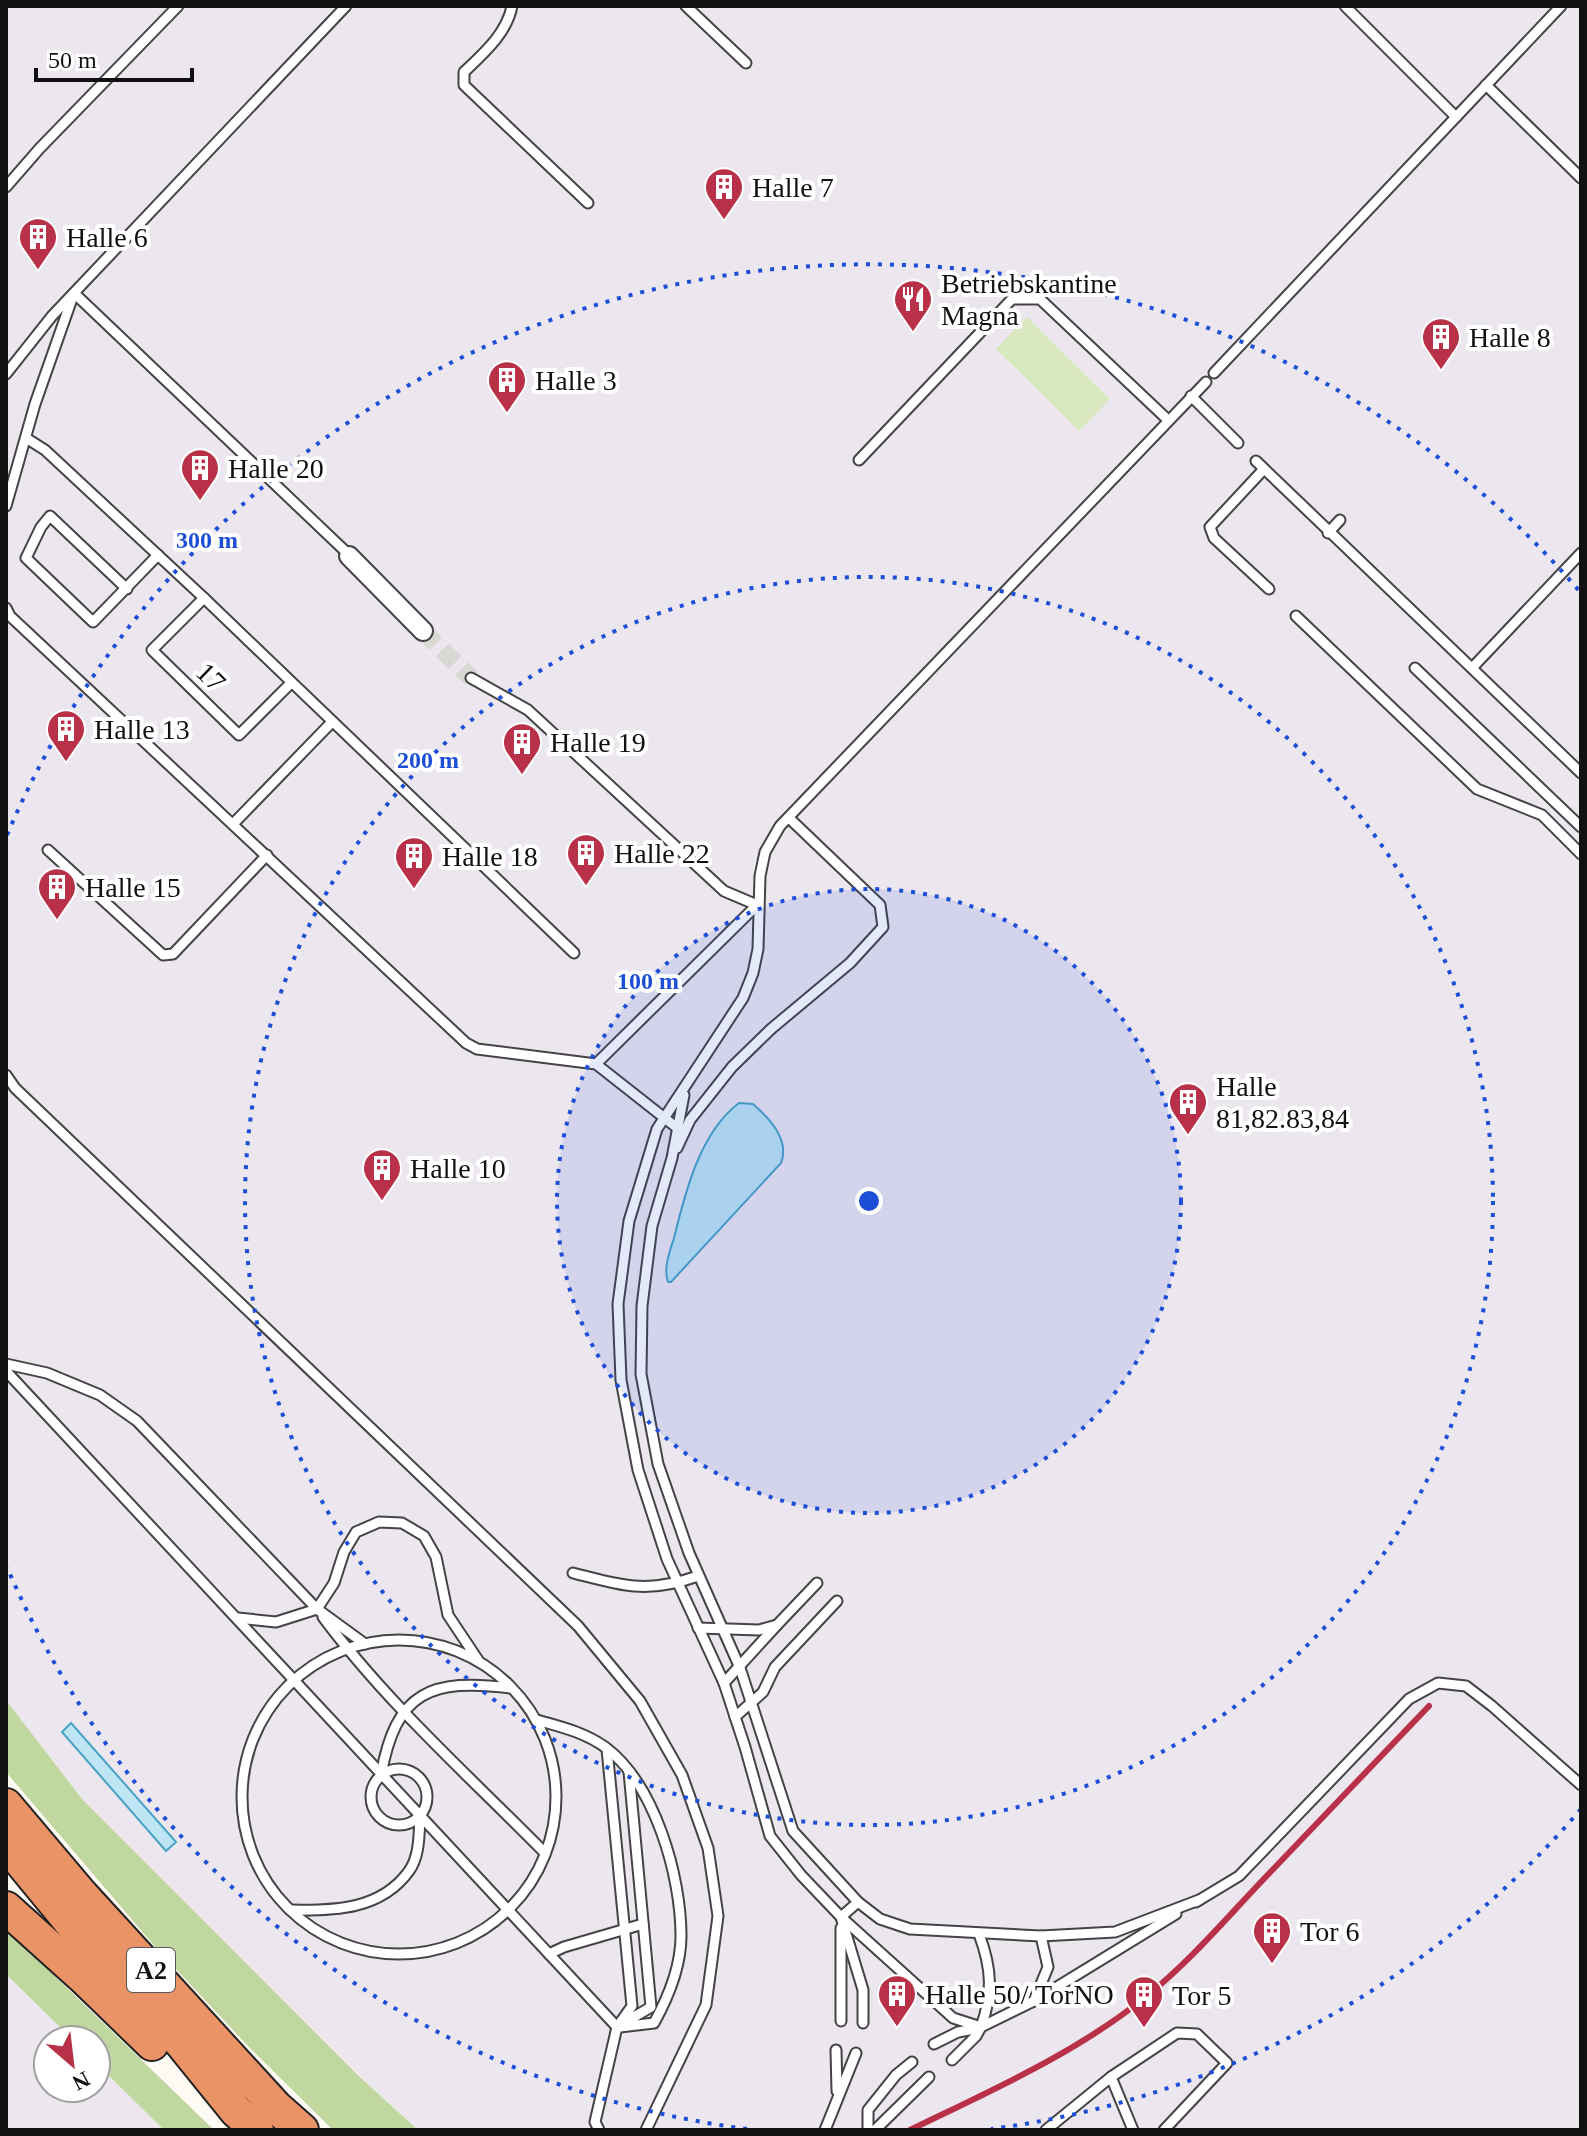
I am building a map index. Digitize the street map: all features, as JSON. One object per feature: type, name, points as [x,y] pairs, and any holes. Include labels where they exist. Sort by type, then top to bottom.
[{"type":"highway","name":"A2","points":[[6,1805],[82,1895],[276,2107],[302,2130]]},
{"type":"highway","name":"A2","points":[[6,1844],[103,1962],[181,2043],[246,2120]]},
{"type":"highway","points":[[6,1908],[165,2057],[246,2120]]},
{"type":"street","points":[[346,553],[423,631]]},
{"type":"lane","points":[[6,187],[178,6]]},
{"type":"lane","points":[[6,374],[52,316],[346,6]]},
{"type":"lane","points":[[512,6],[510,21],[488,49],[464,72],[464,85],[588,203]]},
{"type":"lane","points":[[686,6],[746,63]]},
{"type":"lane","points":[[1345,6],[1456,117]]},
{"type":"lane","points":[[1214,373],[1561,6]]},
{"type":"lane","points":[[1486,85],[1581,178]]},
{"type":"lane","points":[[6,506],[74,293]]},
{"type":"lane","points":[[74,293],[346,553]]},
{"type":"lane","points":[[859,460],[1012,299],[1040,299],[1168,420]]},
{"type":"lane","points":[[981,2027],[953,2018],[841,1917],[770,1836],[724,1683],[677,1583],[638,1470],[621,1380],[618,1304],[629,1221],[657,1129],[743,998],[753,973],[758,949],[757,905],[765,852],[789,818],[1206,382]]},
{"type":"lane","points":[[1191,396],[1238,443]]},
{"type":"lane","points":[[26,438],[45,450],[204,598],[574,953]]},
{"type":"lane","points":[[1256,461],[1581,773]]},
{"type":"lane","points":[[1264,469],[1210,527],[1214,538],[1269,589]]},
{"type":"lane","points":[[127,589],[50,516],[26,558],[93,622],[127,589],[158,555]]},
{"type":"lane","points":[[1328,533],[1340,520]]},
{"type":"lane","points":[[1472,668],[1581,553]]},
{"type":"lane","name":"17","points":[[204,598],[152,650],[239,735],[291,683]]},
{"type":"lane","points":[[6,608],[10,616],[466,1043],[477,1049],[596,1064],[676,1127]]},
{"type":"lane","points":[[1296,616],[1477,789],[1542,815],[1581,854]]},
{"type":"lane","points":[[1415,668],[1581,827]]},
{"type":"lane","points":[[471,678],[528,710],[724,891],[757,905]]},
{"type":"lane","points":[[233,824],[332,722]]},
{"type":"lane","points":[[789,818],[880,905],[883,927],[850,963],[771,1029],[732,1067],[690,1120],[672,1158],[652,1226],[642,1306],[641,1374],[658,1464],[698,1576],[740,1668],[793,1831],[858,1902],[880,1919],[910,1929],[1041,1936],[1115,1932],[1199,1900]]},
{"type":"lane","points":[[48,850],[163,955],[173,954],[267,855]]},
{"type":"lane","points":[[596,1064],[757,905]]},
{"type":"lane","points":[[6,1075],[27,1099],[578,1626],[640,1701],[682,1775],[708,1848],[718,1916],[706,2005],[646,2130]]},
{"type":"lane","points":[[672,1158],[687,1084]]},
{"type":"lane","points":[[6,1364],[47,1373],[100,1395],[137,1421],[317,1609],[348,1650],[404,1710],[545,1853]]},
{"type":"lane","points":[[6,1371],[617,2027]]},
{"type":"lane","points":[[238,1618],[276,1622],[317,1609],[334,1583],[344,1552],[356,1532],[379,1522],[402,1523],[424,1536],[436,1557],[448,1615],[478,1660]]},
{"type":"lane","points":[[573,1573],[633,1588],[665,1587],[698,1576]]},
{"type":"lane","points":[[724,1683],[817,1583]]},
{"type":"lane","points":[[735,1717],[763,1692],[775,1667],[837,1601]]},
{"type":"lane","points":[[317,1609],[365,1644]]},
{"type":"lane","points":[[698,1628],[759,1630],[777,1625]]},
{"type":"lane","points":[[403,1640],[442,1645],[478,1660],[514,1689],[537,1720],[555,1768],[555,1820],[545,1853],[540,1869],[509,1910],[469,1938],[423,1953],[375,1953],[328,1938],[289,1910],[257,1867],[243,1818],[244,1767],[262,1720],[294,1680],[327,1657],[348,1650],[365,1644],[403,1640]]},
{"type":"lane","points":[[420,1816],[413,1822],[395,1825],[378,1817],[373,1809],[371,1791],[381,1775],[387,1744],[404,1710],[431,1689],[473,1683],[514,1689]]},
{"type":"lane","points":[[934,2044],[958,2032],[981,2027],[1034,2001],[1239,1876],[1409,1699],[1438,1683],[1466,1686],[1581,1785]]},
{"type":"lane","points":[[537,1720],[583,1733],[607,1749],[642,1791],[667,1847],[678,1901],[681,1938],[671,1993],[654,2023],[617,2027]]},
{"type":"lane","points":[[599,2130],[595,2122],[617,2027],[632,2006],[607,1749]]},
{"type":"lane","points":[[289,1910],[336,1911],[380,1899],[410,1870],[419,1844],[420,1816],[428,1799],[423,1781],[408,1770],[390,1770],[381,1775]]},
{"type":"lane","points":[[617,2027],[651,2007],[629,1772]]},
{"type":"lane","points":[[841,2021],[841,1917],[858,1902]]},
{"type":"lane","points":[[841,1917],[863,1990],[863,2023]]},
{"type":"lane","points":[[549,1954],[643,1924]]},
{"type":"lane","points":[[952,2060],[976,2036],[990,2003],[986,1953],[979,1934]]},
{"type":"lane","points":[[1034,2001],[1048,1967],[1041,1936]]},
{"type":"lane","points":[[1046,2130],[1111,2077],[1177,2033],[1197,2034],[1227,2063],[1164,2130]]},
{"type":"lane","points":[[836,2050],[837,2097]]},
{"type":"lane","points":[[825,2130],[856,2053]]},
{"type":"lane","points":[[868,2130],[868,2110],[896,2075],[912,2062]]},
{"type":"lane","points":[[875,2130],[929,2077]]},
{"type":"lane","points":[[1111,2077],[1133,2130]]},
{"type":"shaded area","points":[[6,6],[1581,6],[1581,2130],[418,2130],[82,1799],[6,1700]]},
{"type":"shaded area","points":[[6,1974],[57,2024],[32,2024],[32,2104],[112,2104],[112,2079],[164,2130],[6,2130]]},
{"type":"green space","points":[[1027,317],[1110,399],[1079,431],[996,349]]},
{"type":"green space","points":[[6,1700],[82,1799],[360,2077],[418,2130],[333,2130],[247,2045],[157,1949],[6,1772]]},
{"type":"green space","points":[[6,1929],[104,2024],[57,2024],[6,1974]]},
{"type":"green space","points":[[112,2031],[214,2130],[164,2130],[112,2079]]},
{"type":"water","points":[[739,1103],[753,1104],[777,1130],[783,1146],[781,1163],[668,1282],[668,1260],[696,1164],[714,1130]]},
{"type":"water","points":[[71,1723],[176,1842],[166,1851],[62,1732]]},
{"type":"tunnel","points":[[423,631],[471,678]]},
{"type":"railway","points":[[910,2130],[1063,2053],[1148,1995],[1206,1941],[1429,1706]]},
{"type":"place","name":"Halle 7","points":[[724,221]]},
{"type":"place","name":"Halle 6","points":[[38,271]]},
{"type":"place","name":"Betriebskantine Magna","points":[[913,333]]},
{"type":"place","name":"Halle 8","points":[[1441,371]]},
{"type":"place","name":"Halle 3","points":[[507,414]]},
{"type":"place","name":"Halle 20","points":[[200,502]]},
{"type":"place","name":"Halle 13","points":[[66,763]]},
{"type":"place","name":"Halle 19","points":[[522,776]]},
{"type":"place","name":"Halle 22","points":[[586,887]]},
{"type":"place","name":"Halle 18","points":[[414,890]]},
{"type":"place","name":"Halle 15","points":[[57,921]]},
{"type":"place","name":"Halle 81,82.83,84","points":[[1188,1136]]},
{"type":"place","name":"Halle 10","points":[[382,1202]]},
{"type":"place","name":"Tor 6","points":[[1272,1965]]},
{"type":"place","name":"Halle 50/ TorNO","points":[[897,2028]]},
{"type":"place","name":"Tor 5","points":[[1144,2029]]}]
